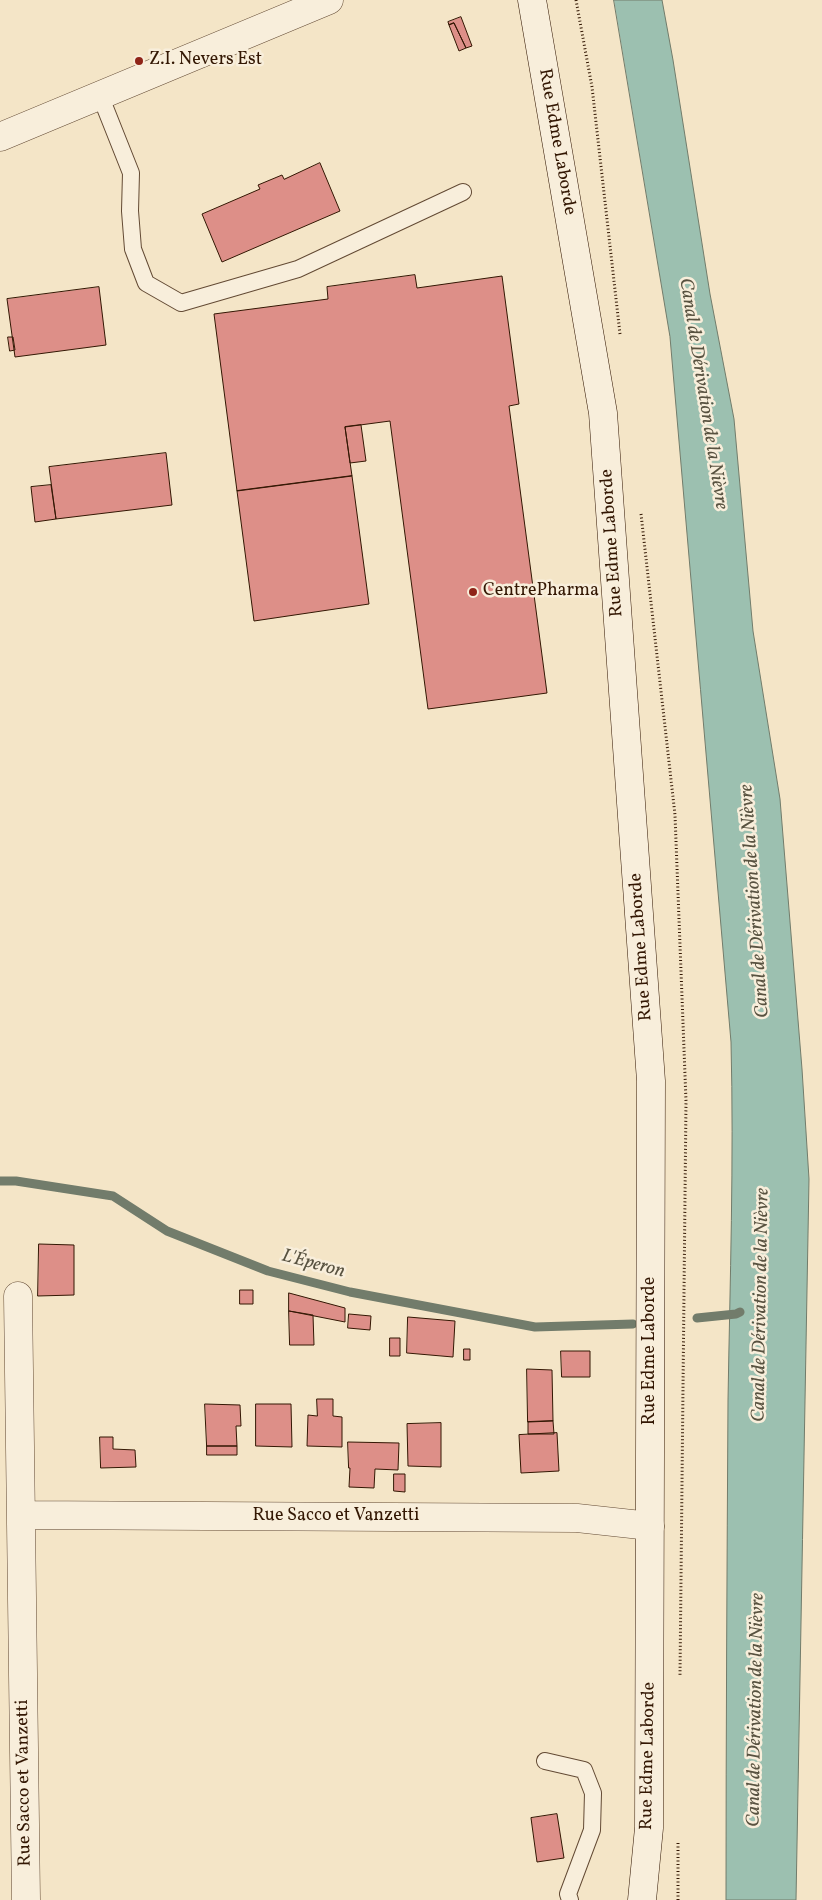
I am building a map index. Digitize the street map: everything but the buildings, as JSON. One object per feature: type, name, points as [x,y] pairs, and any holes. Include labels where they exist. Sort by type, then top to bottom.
[{"type":"street","points":[[0,137],[329,0]]},
{"type":"street","name":"Rue Edme Laborde","points":[[532,0],[603,413],[651,1081],[649,1828],[642,1900]]},
{"type":"street","name":"Rue Sacco et Vanzetti","points":[[18,1296],[26,1900]]},
{"type":"street","name":"Rue Sacco et Vanzetti","points":[[21,1515],[577,1518],[650,1526]]},
{"type":"lane","points":[[100,96],[131,173],[130,211],[133,249],[146,283],[181,303],[298,269],[464,192]]},
{"type":"lane","points":[[545,1761],[584,1770],[593,1793],[592,1830],[568,1894],[570,1900]]},
{"type":"water","name":"Canal de Dérivation de la Nièvre","points":[[614,0],[662,0],[710,294],[734,419],[753,631],[780,799],[809,1179],[796,1900],[726,1900],[728,1400],[732,1176],[731,1042],[670,337]]},
{"type":"waterway","name":"L'Éperon","points":[[0,1181],[16,1181],[113,1196],[167,1231],[268,1271],[350,1292],[535,1327],[633,1324]]},
{"type":"waterway","name":"L'Éperon","points":[[697,1318],[740,1312]]},
{"type":"place","name":"Z.I. Nevers Est","points":[[139,61]]},
{"type":"place","name":"CentrePharma","points":[[473,592]]}]
